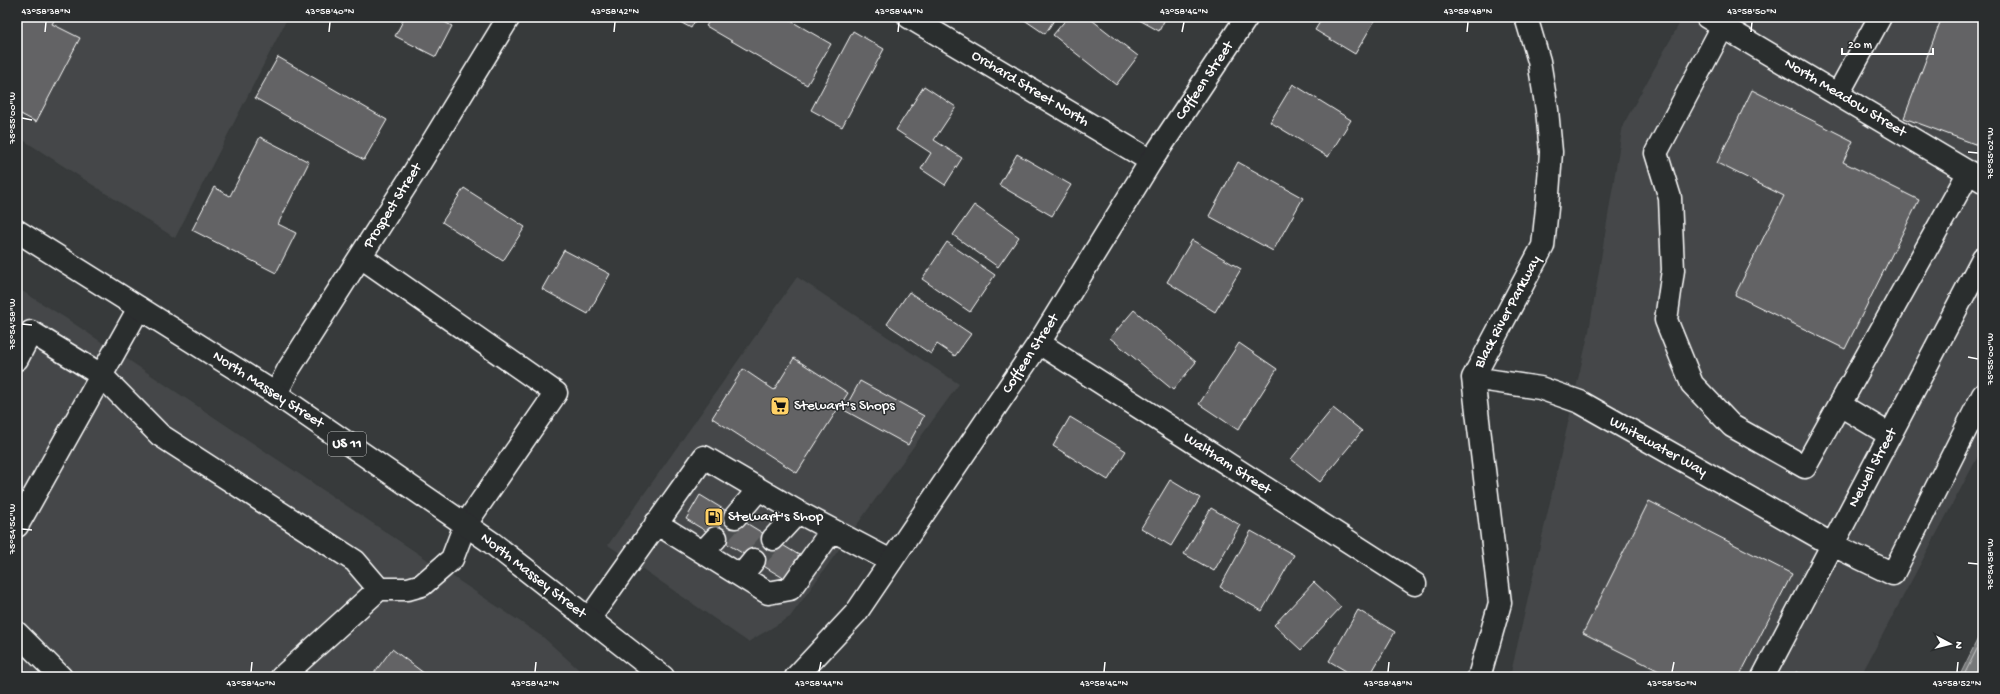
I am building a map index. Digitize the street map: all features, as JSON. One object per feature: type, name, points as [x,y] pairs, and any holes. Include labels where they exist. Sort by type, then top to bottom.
[{"type":"street","name":"Prospect Street","points":[[276,394],[288,370],[361,257],[509,17]]},
{"type":"street","name":"Orchard Street North","points":[[909,17],[1151,161]]},
{"type":"street","name":"Coffeen Street","points":[[796,677],[856,612],[891,561],[1039,343],[1151,161],[1247,17]]},
{"type":"street","name":"Black River Parkway","points":[[1479,677],[1500,603],[1473,378],[1543,246],[1551,152],[1547,110],[1539,61],[1526,17]]},
{"type":"street","points":[[1838,94],[1880,17]]},
{"type":"street","points":[[1715,21],[1656,153],[1670,198],[1673,270],[1666,320],[1692,384],[1732,426],[1805,467],[1840,405],[1976,176]]},
{"type":"street","name":"North Meadow Street","points":[[1715,21],[1976,176]]},
{"type":"street","name":"North Massey Street","points":[[17,231],[276,394],[492,543],[663,677]]},
{"type":"street","points":[[282,677],[379,589],[408,589],[422,585],[452,559],[465,525],[556,393],[361,257]]},
{"type":"street","name":"Newell Street","points":[[1763,677],[1983,258]]},
{"type":"street","points":[[17,526],[139,308]]},
{"type":"street","points":[[17,359],[31,332],[101,375],[160,435],[355,561],[379,589]]},
{"type":"street","name":"Waltham Street","points":[[1039,343],[1415,584]]},
{"type":"street","name":"Whitewater Way","points":[[1473,378],[1540,388],[1580,402],[1833,545],[1893,574],[1983,395]]},
{"type":"street","points":[[1840,405],[1890,435]]},
{"type":"street","points":[[589,619],[704,457],[758,490],[891,561]]},
{"type":"street","points":[[735,517],[758,490]]},
{"type":"street","points":[[773,540],[798,512]]},
{"type":"street","points":[[656,523],[709,545],[747,568],[768,593],[790,589],[832,530]]},
{"type":"street","points":[[17,633],[61,677]]},
{"type":"shaded area","points":[[17,17],[288,17],[175,238],[17,136]]},
{"type":"shaded area","points":[[1683,17],[1983,17],[1983,447],[1860,677],[1510,677],[1589,331],[1623,125]]},
{"type":"shaded area","points":[[797,277],[959,384],[790,617],[748,642],[608,545]]},
{"type":"shaded area","points":[[17,288],[64,317],[543,637],[587,677],[17,677]]},
{"type":"water","points":[[1983,628],[1983,677],[1959,677]]},
{"type":"building","points":[[17,17],[56,17],[52,24],[80,38],[36,122],[17,112]]},
{"type":"building","points":[[405,17],[435,17],[452,26],[436,57],[395,36]]},
{"type":"building","points":[[671,17],[697,17],[691,28]]},
{"type":"building","points":[[712,17],[784,17],[831,44],[807,85],[706,26]]},
{"type":"building","points":[[1020,17],[1056,17],[1045,34]]},
{"type":"building","points":[[1068,17],[1088,17],[1138,56],[1116,85],[1053,35]]},
{"type":"building","points":[[1134,17],[1166,17],[1159,31]]},
{"type":"building","points":[[1323,17],[1377,17],[1355,54],[1315,30]]},
{"type":"building","points":[[1942,17],[1983,17],[1983,147],[1904,118]]},
{"type":"building","points":[[853,31],[884,49],[842,127],[811,110]]},
{"type":"building","points":[[278,57],[387,120],[364,160],[255,98]]},
{"type":"building","points":[[1293,84],[1351,120],[1328,157],[1270,122]]},
{"type":"building","points":[[924,86],[956,107],[934,140],[962,158],[945,185],[921,169],[931,153],[896,130]]},
{"type":"building","points":[[1752,90],[1853,141],[1843,162],[1919,200],[1845,349],[1735,295],[1784,196],[1717,163]]},
{"type":"building","points":[[260,137],[309,162],[278,224],[296,233],[276,273],[192,230],[214,187],[230,196]]},
{"type":"building","points":[[1017,154],[1071,185],[1052,216],[999,185]]},
{"type":"building","points":[[1238,162],[1303,198],[1273,251],[1209,216]]},
{"type":"building","points":[[464,188],[525,227],[503,261],[442,222]]},
{"type":"building","points":[[974,205],[1019,237],[998,267],[953,235]]},
{"type":"building","points":[[1192,240],[1241,269],[1215,312],[1167,282]]},
{"type":"building","points":[[947,242],[995,275],[970,312],[922,279]]},
{"type":"building","points":[[564,250],[610,274],[588,314],[542,289]]},
{"type":"building","points":[[909,292],[971,334],[955,356],[937,344],[931,354],[887,324]]},
{"type":"building","points":[[1134,310],[1196,362],[1173,390],[1110,338]]},
{"type":"building","points":[[1239,343],[1277,369],[1238,430],[1199,404]]},
{"type":"building","name":"Stewart's Shops","points":[[794,358],[848,393],[797,473],[712,418],[743,369],[774,390]]},
{"type":"building","points":[[860,381],[924,416],[908,445],[844,410]]},
{"type":"building","points":[[1333,408],[1362,431],[1320,482],[1291,459]]},
{"type":"building","points":[[1070,417],[1126,451],[1108,480],[1053,446]]},
{"type":"building","points":[[1170,480],[1200,498],[1171,546],[1141,528]]},
{"type":"building","points":[[700,495],[799,555],[785,579],[686,519]]},
{"type":"building","points":[[1649,501],[1792,574],[1739,677],[1671,677],[1583,633]]},
{"type":"building","points":[[1211,508],[1240,525],[1214,571],[1184,554]]},
{"type":"building","points":[[1251,531],[1294,555],[1262,611],[1220,587]]},
{"type":"building","points":[[1314,582],[1341,607],[1301,650],[1274,625]]},
{"type":"building","points":[[1358,610],[1395,632],[1369,677],[1356,677],[1329,661]]},
{"type":"building","points":[[392,649],[429,677],[371,677]]},
{"type":"building","points":[[1796,672],[1807,677],[1794,677]]},
{"type":"tunnel","points":[[716,538],[735,517]]},
{"type":"tunnel","points":[[754,560],[773,539]]},
{"type":"place","name":"Stewart's Shops","points":[[780,406]]},
{"type":"place","name":"Stewart's Shop","points":[[714,517]]}]
